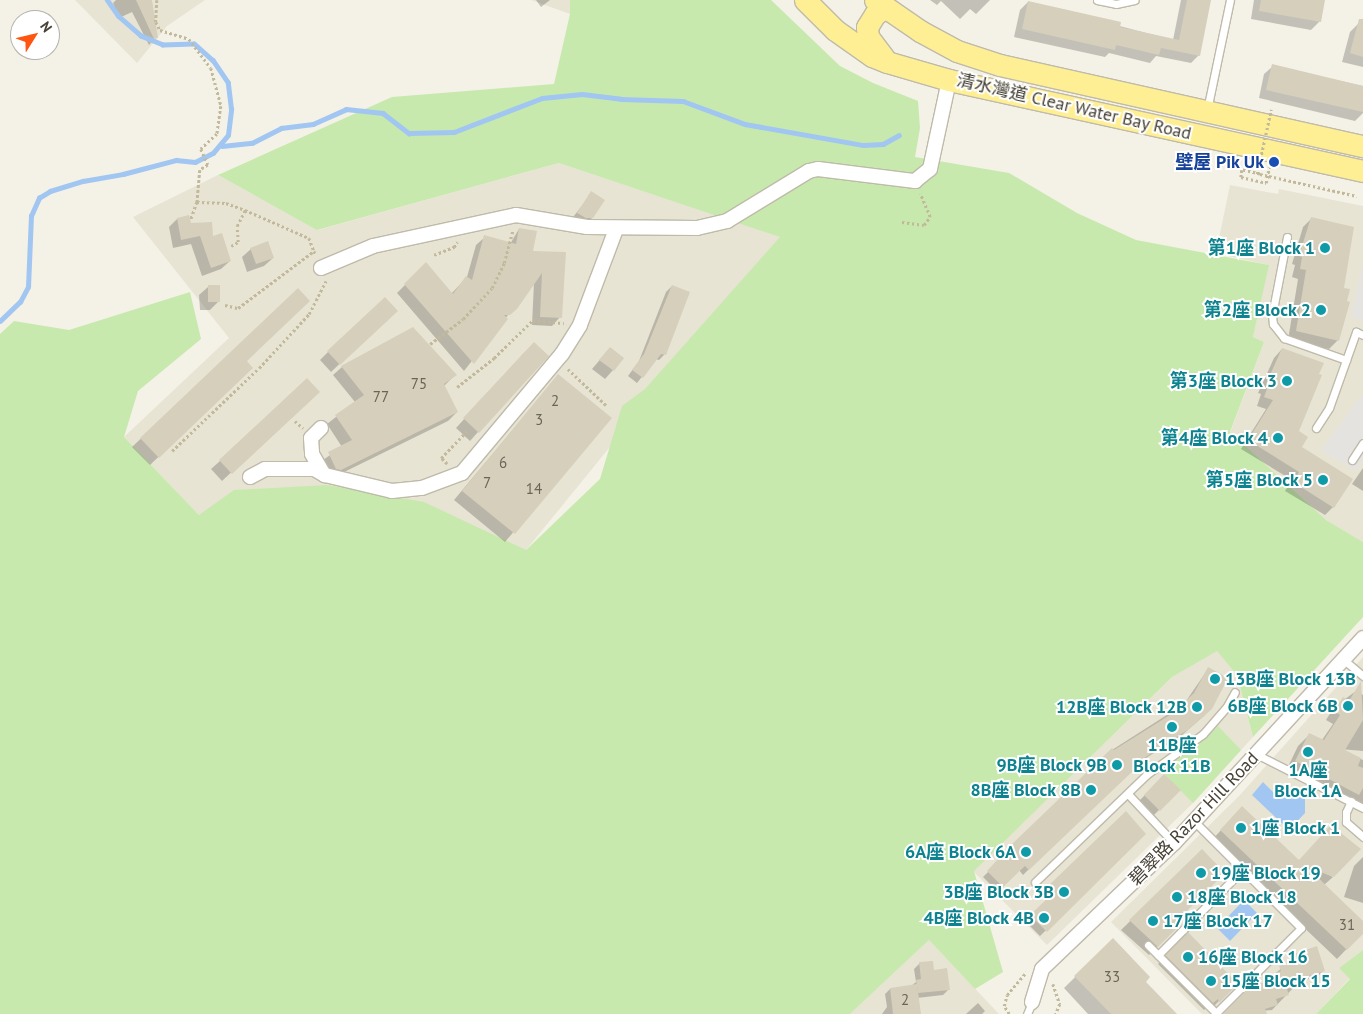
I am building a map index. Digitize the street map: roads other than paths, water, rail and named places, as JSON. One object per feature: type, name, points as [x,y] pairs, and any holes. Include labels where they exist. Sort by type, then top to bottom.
[{"type":"main road","name":"清水灣道 Clear Water Bay Road","points":[[805,0],[835,30],[872,56],[887,62],[949,80],[1363,172]]},
{"type":"main road","name":"清水灣道 Clear Water Bay Road","points":[[880,4],[920,31],[966,54],[1000,65],[1363,146]]},
{"type":"main road","points":[[880,4],[867,27],[868,37],[887,62]]},
{"type":"street","points":[[325,267],[373,246],[516,215],[587,228],[697,228],[727,221],[809,171],[818,169],[915,180],[930,169],[949,80]]},
{"type":"street","points":[[250,477],[265,469],[314,468],[325,475],[392,492],[422,488],[462,473],[557,360],[580,325],[616,229]]},
{"type":"street","points":[[321,428],[311,438],[312,454],[325,475]]},
{"type":"street","name":"碧翠路 Razor Hill Road","points":[[1030,1008],[1042,969],[1174,843],[1363,638]]},
{"type":"lane","points":[[1097,0],[1116,4],[1135,0]]},
{"type":"lane","points":[[1206,112],[1230,0]]},
{"type":"lane","points":[[1287,237],[1272,315],[1273,324],[1284,338],[1346,360]]},
{"type":"lane","points":[[1316,428],[1329,408],[1356,332],[1363,335]]},
{"type":"lane","points":[[1352,460],[1363,443]]},
{"type":"lane","points":[[1344,660],[1363,676]]},
{"type":"lane","points":[[1035,882],[1160,763],[1203,734],[1216,722],[1235,692]]},
{"type":"lane","points":[[1258,754],[1363,808]]},
{"type":"lane","points":[[1128,794],[1174,843]]},
{"type":"lane","points":[[1351,801],[1346,812],[1346,822],[1363,837]]},
{"type":"lane","points":[[1148,945],[1216,1014],[1301,928],[1194,822]]},
{"type":"lane","points":[[1158,955],[1242,870]]},
{"type":"water","points":[[1263,782],[1274,793],[1280,787],[1305,799],[1305,813],[1289,830],[1252,795]]},
{"type":"water","points":[[1244,900],[1257,913],[1230,941],[1217,928]]},
{"type":"waterway","points":[[0,321],[20,302],[28,287],[31,216],[39,198],[50,191],[83,181],[123,174],[176,160],[195,162],[213,153],[228,135],[231,109],[228,83],[213,61],[194,44],[163,45],[141,36],[118,16],[107,0]]},
{"type":"waterway","points":[[222,146],[252,143],[281,128],[313,124],[346,109],[383,113],[409,133],[454,132],[542,98],[582,94],[621,99],[683,101],[745,124],[863,145],[883,144],[899,135]]},
{"type":"place","name":"壁屋 Pik Uk","points":[[1274,162]]},
{"type":"place","name":"第1座 Block 1","points":[[1325,248]]},
{"type":"place","name":"第2座 Block 2","points":[[1321,310]]},
{"type":"place","name":"第3座 Block 3","points":[[1287,381]]},
{"type":"place","name":"第4座 Block 4","points":[[1278,438]]},
{"type":"place","name":"第5座 Block 5","points":[[1323,480]]},
{"type":"place","name":"13B座 Block 13B","points":[[1215,679]]},
{"type":"place","name":"6B座 Block 6B","points":[[1348,706]]},
{"type":"place","name":"12B座 Block 12B","points":[[1197,707]]},
{"type":"place","name":"11B座 Block 11B","points":[[1172,727]]},
{"type":"place","name":"1A座 Block 1A","points":[[1308,752]]},
{"type":"place","name":"9B座 Block 9B","points":[[1117,765]]},
{"type":"place","name":"8B座 Block 8B","points":[[1091,790]]},
{"type":"place","name":"1座 Block 1","points":[[1241,828]]},
{"type":"place","name":"6A座 Block 6A","points":[[1026,852]]},
{"type":"place","name":"19座 Block 19","points":[[1201,873]]},
{"type":"place","name":"3B座 Block 3B","points":[[1064,892]]},
{"type":"place","name":"18座 Block 18","points":[[1177,897]]},
{"type":"place","name":"4B座 Block 4B","points":[[1044,918]]},
{"type":"place","name":"17座 Block 17","points":[[1153,921]]},
{"type":"place","name":"16座 Block 16","points":[[1188,957]]},
{"type":"place","name":"15座 Block 15","points":[[1211,981]]}]
